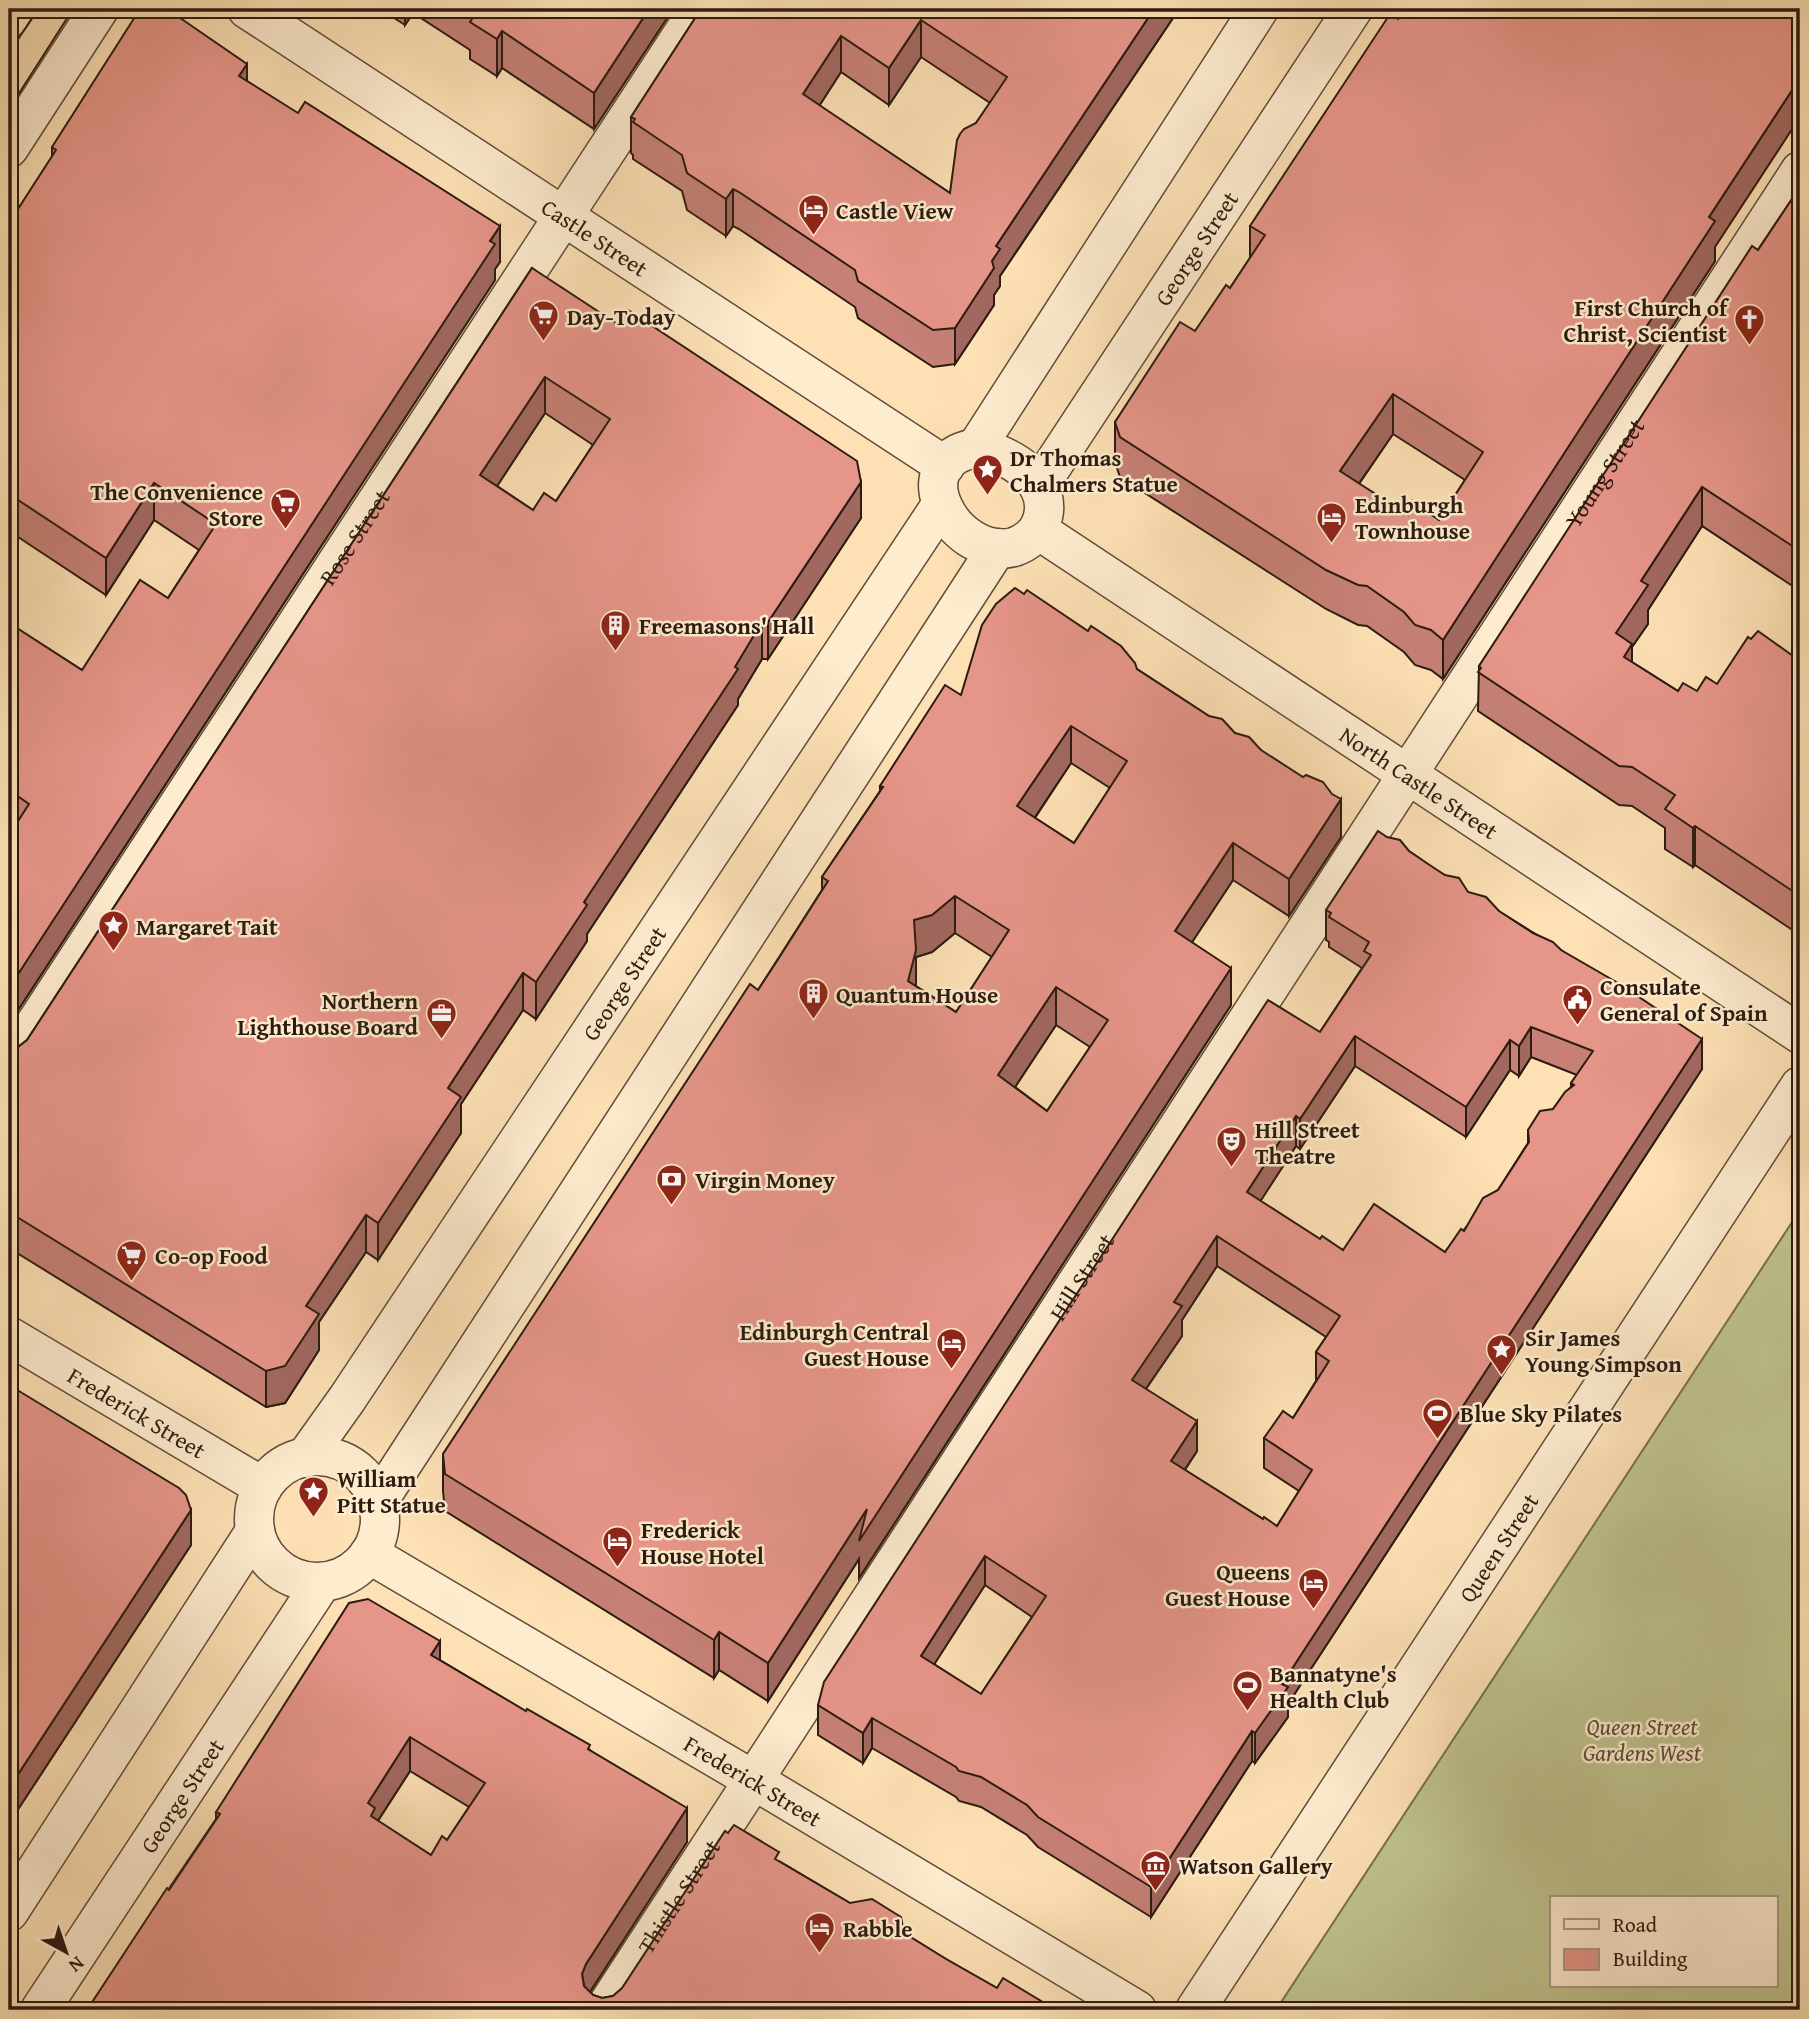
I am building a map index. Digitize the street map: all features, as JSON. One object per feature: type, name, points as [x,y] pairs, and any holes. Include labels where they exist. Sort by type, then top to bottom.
[{"type":"street","points":[[9,18],[15,9]]},
{"type":"street","points":[[9,148],[99,9]]},
{"type":"street","name":"Castle Street","points":[[247,9],[552,210],[960,457]]},
{"type":"street","name":"Rose Street","points":[[9,1064],[552,210],[699,9]]},
{"type":"street","points":[[960,457],[988,450],[1022,467],[1039,486],[1044,508],[1043,520],[1032,536],[1016,546],[997,548],[964,533],[941,505],[938,481],[960,457],[1259,9]]},
{"type":"street","name":"George Street","points":[[1039,486],[1353,9]]},
{"type":"street","name":"Young Street","points":[[1408,775],[1800,171]]},
{"type":"street","name":"George Street","points":[[263,1487],[281,1468],[306,1458],[347,1399],[941,505]]},
{"type":"street","name":"North Castle Street","points":[[1038,530],[1800,1034]]},
{"type":"street","points":[[377,1503],[997,548]]},
{"type":"street","name":"Hill Street","points":[[755,1780],[1408,775]]},
{"type":"street","name":"Queen Street","points":[[1195,2010],[1800,1086]]},
{"type":"street","name":"Frederick Street","points":[[9,1336],[263,1487]]},
{"type":"street","points":[[263,1487],[255,1508],[255,1531],[263,1552],[279,1569],[299,1580],[322,1582],[349,1573],[369,1554],[379,1524],[377,1503],[365,1479],[345,1463],[332,1458],[306,1458]]},
{"type":"street","points":[[9,1912],[255,1531]]},
{"type":"street","name":"Frederick Street","points":[[369,1554],[755,1780],[1136,2010]]},
{"type":"street","name":"George Street","points":[[40,2010],[322,1582]]},
{"type":"street","name":"Thistle Street","points":[[604,2010],[755,1780]]},
{"type":"green space","name":"Queen Street Gardens West","points":[[1800,1210],[1800,2010],[1276,2010]]},
{"type":"building","points":[[140,9],[167,9],[247,64],[239,76],[298,113],[305,102],[500,226],[490,241],[495,244],[9,988],[9,835],[29,804],[9,790],[9,623],[82,670],[140,580],[168,598],[216,524],[154,483],[106,558],[9,494],[9,223],[56,150],[52,147]]},
{"type":"building","points":[[463,9],[649,9],[594,93],[502,31],[497,39],[470,22],[474,16]]},
{"type":"building","points":[[701,9],[1154,9],[996,246],[1000,249],[992,261],[994,268],[955,328],[933,330],[858,281],[855,270],[739,192],[733,189],[726,199],[687,173],[682,155],[633,122],[635,119],[631,117]],"holes":[[[921,20],[1007,77],[976,123],[964,129],[957,140],[950,193],[803,94],[841,36],[889,68]]]},
{"type":"building","points":[[1405,9],[1800,9],[1800,78],[1709,217],[1715,221],[1443,640],[1431,630],[1415,625],[1404,612],[1367,586],[1358,585],[1326,570],[1120,437],[1115,422],[1180,322],[1195,331],[1226,285],[1230,288],[1265,235],[1250,226],[1390,14],[1398,19]],"holes":[[[1393,394],[1483,452],[1439,520],[1412,501],[1408,515],[1340,471]]]},
{"type":"building","points":[[1800,187],[1800,545],[1797,549],[1702,487],[1641,581],[1648,585],[1616,633],[1632,644],[1624,657],[1678,691],[1683,683],[1697,691],[1706,677],[1717,684],[1748,637],[1751,639],[1758,631],[1800,661],[1800,896],[1665,809],[1675,795],[1632,767],[1619,766],[1478,672],[1481,668],[1479,666],[1752,246],[1758,250]]},
{"type":"building","points":[[532,268],[619,325],[628,310],[857,461],[861,482],[768,622],[762,622],[735,667],[738,669],[584,902],[587,905],[536,982],[523,973],[448,1088],[461,1097],[378,1223],[366,1215],[306,1306],[319,1314],[285,1366],[266,1371],[9,1212],[9,1049],[18,1047],[27,1040]],"holes":[[[545,377],[610,419],[556,501],[544,493],[533,510],[480,475]]]},
{"type":"building","points":[[1015,588],[1024,594],[1027,590],[1088,631],[1091,626],[1121,646],[1137,669],[1209,716],[1222,719],[1235,733],[1249,737],[1261,750],[1303,777],[1306,775],[1323,782],[1332,794],[1341,799],[1289,879],[1233,843],[1175,931],[1231,968],[859,1541],[867,1509],[768,1663],[719,1632],[714,1640],[445,1474],[443,1454],[750,984],[758,990],[777,961],[828,881],[822,877],[883,787],[880,786],[945,685],[961,695],[982,625],[996,604]],"holes":[[[1071,726],[1127,761],[1074,843],[1017,806]],[[955,896],[1009,930],[956,1012],[908,981],[916,950],[914,920],[932,915]],[[1056,987],[1108,1020],[1047,1111],[998,1075]]]},
{"type":"building","points":[[1378,831],[1387,837],[1400,840],[1409,851],[1431,866],[1445,875],[1459,878],[1468,892],[1486,897],[1499,911],[1533,933],[1553,942],[1561,950],[1618,983],[1702,1039],[1282,1684],[1288,1687],[1255,1733],[1252,1731],[1151,1887],[1038,1817],[1027,1805],[981,1777],[959,1771],[872,1718],[863,1733],[818,1705],[824,1682],[1268,1000],[1320,1032],[1371,955],[1364,951],[1369,942],[1329,917],[1331,913],[1326,910]],"holes":[[[1531,1027],[1593,1051],[1571,1083],[1574,1085],[1565,1092],[1553,1109],[1540,1111],[1528,1130],[1529,1142],[1498,1190],[1483,1198],[1464,1231],[1461,1229],[1445,1252],[1374,1204],[1343,1250],[1322,1236],[1320,1239],[1247,1192],[1296,1116],[1300,1119],[1355,1036],[1466,1107],[1510,1040],[1519,1046]],[[1217,1236],[1340,1316],[1316,1352],[1329,1361],[1293,1418],[1283,1411],[1264,1438],[1312,1470],[1277,1526],[1171,1461],[1197,1421],[1132,1380],[1182,1306],[1174,1302]],[[985,1556],[1046,1596],[981,1694],[921,1656]]]},
{"type":"building","points":[[9,1385],[179,1488],[186,1495],[191,1510],[13,1782],[9,1780]]},
{"type":"building","points":[[368,1599],[440,1641],[431,1655],[590,1745],[588,1749],[687,1808],[586,1964],[582,1974],[584,1986],[593,1995],[602,1998],[613,1996],[622,1988],[725,1831],[728,1833],[734,1825],[779,1852],[775,1859],[850,1903],[872,1899],[901,1917],[904,1933],[946,1959],[997,1988],[1003,1978],[1056,2010],[87,2010],[167,1888],[169,1890],[220,1814],[216,1812],[349,1603]],"holes":[[[410,1737],[485,1783],[447,1840],[442,1836],[431,1855],[371,1816],[375,1808],[368,1803]]]},
{"type":"tram line","points":[[9,53],[38,9]]},
{"type":"tram line","points":[[9,109],[73,9]]},
{"type":"place","name":"Castle View","points":[[813,237]]},
{"type":"place","name":"Day-Today","points":[[544,343]]},
{"type":"place","name":"First Church of Christ, Scientist","points":[[1750,347]]},
{"type":"place","name":"Dr Thomas Chalmers Statue","points":[[987,497]]},
{"type":"place","name":"The Convenience Store","points":[[286,531]]},
{"type":"place","name":"Edinburgh Townhouse","points":[[1332,544]]},
{"type":"place","name":"Freemasons' Hall","points":[[616,652]]},
{"type":"place","name":"Margaret Tait","points":[[113,953]]},
{"type":"place","name":"Quantum House","points":[[813,1021]]},
{"type":"place","name":"Consulate General of Spain","points":[[1577,1026]]},
{"type":"place","name":"Northern Lighthouse Board","points":[[441,1040]]},
{"type":"place","name":"Hill Street Theatre","points":[[1232,1169]]},
{"type":"place","name":"Virgin Money","points":[[672,1206]]},
{"type":"place","name":"Co-op Food","points":[[132,1282]]},
{"type":"place","name":"Edinburgh Central Guest House","points":[[952,1371]]},
{"type":"place","name":"Sir James Young Simpson","points":[[1502,1377]]},
{"type":"place","name":"Blue Sky Pilates","points":[[1437,1440]]},
{"type":"place","name":"William Pitt Statue","points":[[314,1518]]},
{"type":"place","name":"Frederick House Hotel","points":[[618,1569]]},
{"type":"place","name":"Queens Guest House","points":[[1313,1611]]},
{"type":"place","name":"Bannatyne's Health Club","points":[[1247,1713]]},
{"type":"place","name":"Watson Gallery","points":[[1156,1892]]},
{"type":"place","name":"Rabble","points":[[820,1955]]}]
